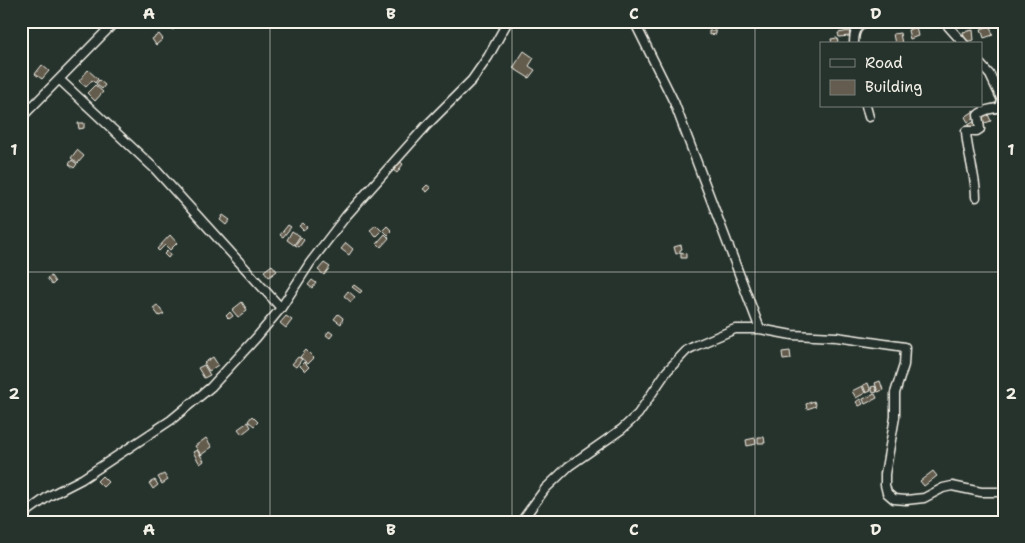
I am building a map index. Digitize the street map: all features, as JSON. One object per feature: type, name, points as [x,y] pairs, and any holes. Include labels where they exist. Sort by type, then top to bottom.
[{"type":"street","points":[[23,113],[60,80],[116,21]]},
{"type":"street","points":[[21,516],[49,496],[82,479],[170,420],[211,387],[281,308],[310,263],[346,216],[426,126],[472,80],[488,57],[508,21]]},
{"type":"street","points":[[634,21],[674,102],[760,329]]},
{"type":"street","points":[[854,42],[857,26],[867,21]]},
{"type":"street","points":[[947,21],[948,26],[962,42]]},
{"type":"street","points":[[976,197],[971,159],[966,143],[966,132],[980,129],[978,115],[986,109],[993,110],[1000,107],[1002,100],[990,75],[982,66]]},
{"type":"street","points":[[60,80],[155,169],[281,308]]},
{"type":"street","points":[[866,108],[869,118]]},
{"type":"street","points":[[521,522],[545,489],[569,466],[622,429],[638,414],[667,371],[687,350],[735,329],[760,329],[792,335],[836,337],[905,347],[904,365],[896,392],[895,417],[885,485],[887,492],[894,498],[906,500],[924,498],[943,488],[952,486],[981,492],[1004,492]]},
{"type":"building","points":[[90,21],[101,21],[95,27]]},
{"type":"building","points":[[170,21],[182,21],[173,30],[167,25]]},
{"type":"building","points":[[707,21],[717,21],[717,26],[708,28]]},
{"type":"building","points":[[990,26],[993,35],[984,38],[981,29]]},
{"type":"building","points":[[916,27],[918,36],[910,39],[908,30]]},
{"type":"building","points":[[973,30],[974,40],[965,42],[963,32]]},
{"type":"building","points":[[709,31],[716,31],[716,34],[709,35]]},
{"type":"building","points":[[849,31],[850,36],[839,37],[838,33]]},
{"type":"building","points":[[900,33],[902,42],[895,42],[893,34]]},
{"type":"building","points":[[159,34],[163,39],[156,45],[152,39]]},
{"type":"building","points":[[837,38],[838,42],[832,42],[831,39]]},
{"type":"building","points":[[524,51],[534,58],[529,66],[535,70],[529,78],[513,68]]},
{"type":"building","points":[[42,65],[49,71],[42,79],[35,74]]},
{"type":"building","points":[[88,70],[98,79],[95,83],[92,80],[86,87],[79,81]]},
{"type":"building","points":[[99,80],[105,85],[102,89],[96,84]]},
{"type":"building","points":[[95,85],[103,92],[95,101],[87,93]]},
{"type":"building","points":[[974,111],[978,116],[968,122],[965,117]]},
{"type":"building","points":[[987,112],[991,121],[982,124],[979,116]]},
{"type":"building","points":[[975,121],[978,127],[971,131],[968,125]]},
{"type":"building","points":[[78,123],[84,123],[84,128],[79,129]]},
{"type":"building","points":[[77,150],[84,156],[78,163],[71,158]]},
{"type":"building","points":[[72,160],[77,164],[74,168],[69,164]]},
{"type":"building","points":[[400,162],[403,164],[397,173],[393,170]]},
{"type":"building","points":[[427,185],[431,188],[427,192],[423,189]]},
{"type":"building","points":[[223,215],[230,220],[226,225],[220,220]]},
{"type":"building","points":[[303,223],[307,227],[303,230],[299,226]]},
{"type":"building","points":[[288,225],[291,227],[283,237],[280,235]]},
{"type":"building","points":[[376,225],[382,231],[376,237],[370,230]]},
{"type":"building","points":[[387,226],[392,231],[388,235],[383,230]]},
{"type":"building","points":[[292,231],[300,236],[294,245],[287,240]]},
{"type":"building","points":[[385,234],[389,238],[381,247],[377,243]]},
{"type":"building","points":[[170,235],[177,243],[170,250],[165,245],[159,251],[157,249]]},
{"type":"building","points":[[301,237],[304,240],[299,247],[295,245]]},
{"type":"building","points":[[346,243],[353,249],[349,255],[341,249]]},
{"type":"building","points":[[681,245],[680,253],[676,254],[674,247]]},
{"type":"building","points":[[167,251],[171,254],[168,258],[164,254]]},
{"type":"building","points":[[681,252],[686,254],[686,258],[681,258]]},
{"type":"building","points":[[324,263],[330,267],[324,275],[318,270]]},
{"type":"building","points":[[272,265],[277,271],[269,277],[264,271]]},
{"type":"building","points":[[51,276],[55,282],[52,285],[47,278]]},
{"type":"building","points":[[312,280],[316,283],[312,288],[308,285]]},
{"type":"building","points":[[354,285],[362,291],[360,293],[352,287]]},
{"type":"building","points":[[348,291],[355,297],[351,302],[344,296]]},
{"type":"building","points":[[242,302],[247,310],[238,317],[232,310]]},
{"type":"building","points":[[157,305],[164,314],[159,316],[153,308]]},
{"type":"building","points":[[230,312],[233,316],[229,319],[226,316]]},
{"type":"building","points":[[338,314],[343,318],[341,324],[334,319]]},
{"type":"building","points":[[286,316],[292,320],[286,328],[280,323]]},
{"type":"building","points":[[329,331],[333,334],[330,338],[326,335]]},
{"type":"building","points":[[306,350],[314,358],[308,364],[300,357]]},
{"type":"building","points":[[790,351],[791,359],[783,360],[782,352]]},
{"type":"building","points":[[213,357],[218,365],[209,371],[204,363]]},
{"type":"building","points":[[298,357],[302,359],[296,367],[292,364]]},
{"type":"building","points":[[304,362],[309,367],[305,371],[300,366]]},
{"type":"building","points":[[204,365],[210,375],[204,378],[198,368]]},
{"type":"building","points":[[880,381],[883,390],[878,392],[875,383]]},
{"type":"building","points":[[868,383],[871,391],[866,393],[863,385]]},
{"type":"building","points":[[862,386],[865,393],[856,398],[852,391]]},
{"type":"building","points":[[875,386],[877,392],[873,393],[871,387]]},
{"type":"building","points":[[875,394],[877,398],[865,404],[863,399]]},
{"type":"building","points":[[860,399],[863,404],[859,406],[856,402]]},
{"type":"building","points":[[814,401],[816,406],[807,409],[806,404]]},
{"type":"building","points":[[252,416],[258,422],[254,426],[248,421]]},
{"type":"building","points":[[248,422],[251,427],[242,434],[238,429]]},
{"type":"building","points":[[758,437],[764,437],[765,443],[758,443]]},
{"type":"building","points":[[206,438],[212,447],[201,455],[195,446]]},
{"type":"building","points":[[755,438],[756,444],[747,446],[746,440]]},
{"type":"building","points":[[197,450],[204,461],[200,464],[193,452]]},
{"type":"building","points":[[933,471],[937,476],[924,486],[920,481]]},
{"type":"building","points":[[164,474],[168,480],[162,484],[158,477]]},
{"type":"building","points":[[102,476],[108,482],[103,487],[97,481]]},
{"type":"building","points":[[155,480],[158,485],[153,489],[149,483]]}]
